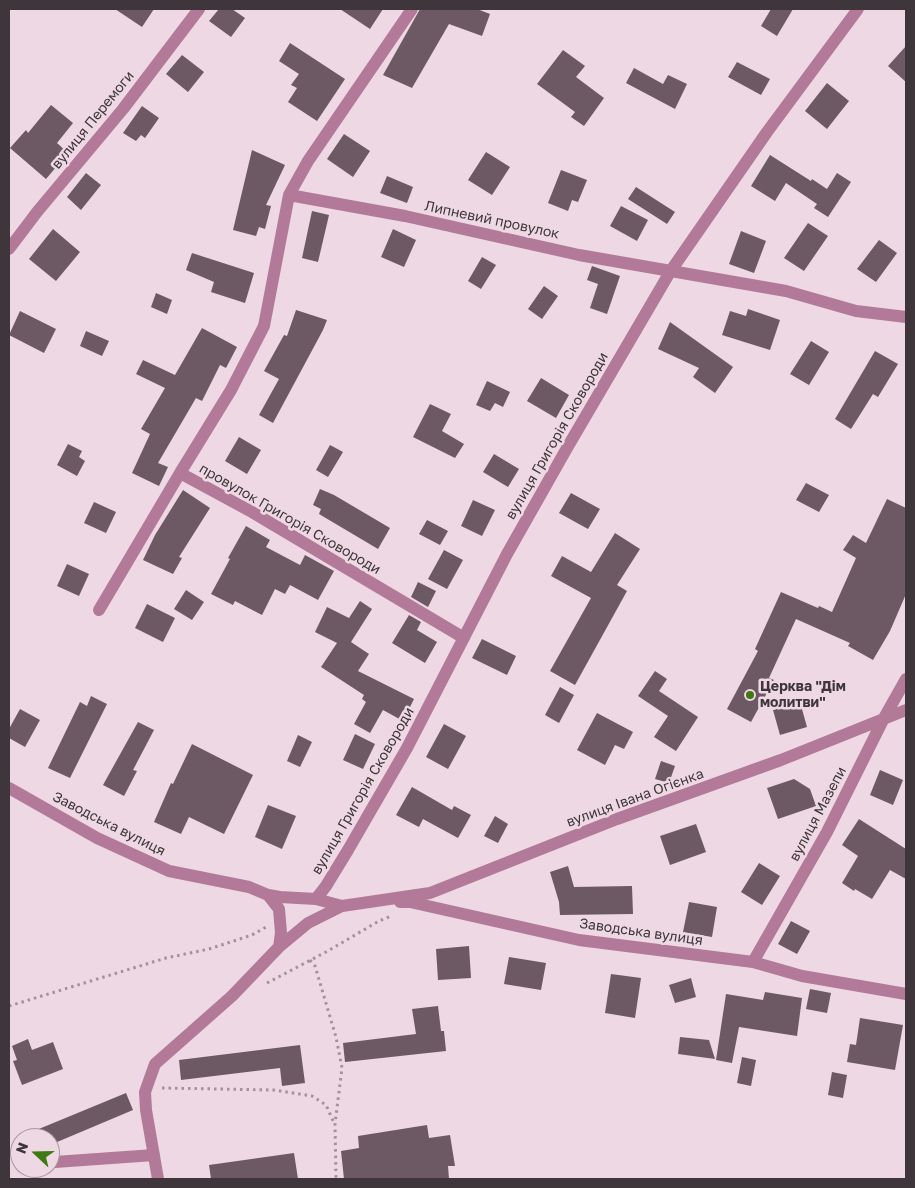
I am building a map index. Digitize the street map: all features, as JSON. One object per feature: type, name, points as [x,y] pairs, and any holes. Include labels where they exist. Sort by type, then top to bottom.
[{"type":"street","name":"вулиця Перемоги","points":[[9,249],[122,109],[199,9]]},
{"type":"street","points":[[289,195],[308,161],[412,9]]},
{"type":"street","name":"вулиця Григорія Сковороди","points":[[316,899],[344,857],[407,748],[507,554],[566,448],[670,272],[767,132],[858,9]]},
{"type":"street","name":"Липневий провулок","points":[[289,195],[404,216],[579,255],[786,291],[856,311],[906,317]]},
{"type":"street","name":"провулок Григорія Сковороди","points":[[289,195],[264,326],[231,390],[180,474],[252,512],[464,638]]},
{"type":"street","points":[[99,610],[180,474]]},
{"type":"street","name":"вулиця Мазепи","points":[[753,962],[827,832],[884,718],[906,680]]},
{"type":"street","name":"вулиця Івана Огієнка","points":[[371,902],[430,893],[617,819],[781,760],[906,710]]},
{"type":"street","name":"Заводська вулиця","points":[[9,788],[97,838],[169,870],[249,887],[280,897],[316,899],[342,906]]},
{"type":"street","points":[[268,894],[279,909],[279,947]]},
{"type":"street","points":[[158,1179],[146,1110],[145,1092],[155,1064],[232,996],[279,947],[308,923],[342,906],[371,902]]},
{"type":"street","name":"Заводська вулиця","points":[[371,902],[410,902],[579,940],[753,962],[802,976],[906,994]]},
{"type":"street","points":[[60,1162],[154,1155]]},
{"type":"path","points":[[261,987],[379,920],[395,914],[410,902]]},
{"type":"path","points":[[9,1006],[166,958],[209,949],[252,935],[266,927],[280,929]]},
{"type":"path","points":[[310,960],[315,966],[336,1037],[342,1068],[335,1124],[336,1179]]},
{"type":"path","points":[[145,1092],[168,1087],[234,1091],[274,1090],[312,1096],[326,1105],[335,1124]]},
{"type":"building","points":[[115,9],[154,9],[142,27]]},
{"type":"building","points":[[219,9],[232,9],[245,18],[231,37],[209,21]]},
{"type":"building","points":[[340,9],[383,9],[370,29]]},
{"type":"building","points":[[420,9],[477,9],[490,14],[482,36],[449,24],[412,88],[383,75]]},
{"type":"building","points":[[771,9],[793,9],[777,36],[761,26]]},
{"type":"building","points":[[290,43],[345,79],[317,121],[288,102],[297,88],[291,85],[299,74],[279,61]]},
{"type":"building","points":[[906,46],[906,82],[888,66]]},
{"type":"building","points":[[563,50],[585,66],[576,77],[604,98],[584,126],[571,117],[575,112],[537,84]]},
{"type":"building","points":[[182,55],[204,72],[188,92],[166,74]]},
{"type":"building","points":[[737,62],[770,79],[761,95],[728,77]]},
{"type":"building","points":[[634,68],[663,84],[668,75],[687,84],[675,109],[626,83]]},
{"type":"building","points":[[827,83],[849,101],[827,129],[805,111]]},
{"type":"building","points":[[51,105],[73,123],[57,143],[68,153],[46,179],[10,148],[26,130],[28,133]]},
{"type":"building","points":[[142,106],[159,118],[145,138],[141,135],[136,141],[123,133]]},
{"type":"building","points":[[344,134],[370,151],[353,177],[327,159]]},
{"type":"building","points":[[252,150],[285,165],[266,205],[271,206],[265,229],[259,227],[256,236],[233,230]]},
{"type":"building","points":[[486,152],[510,167],[492,195],[468,180]]},
{"type":"building","points":[[770,155],[827,189],[837,173],[851,182],[828,217],[814,208],[817,204],[786,183],[775,201],[751,186]]},
{"type":"building","points":[[561,170],[587,180],[578,202],[572,200],[568,211],[548,203]]},
{"type":"building","points":[[86,173],[101,185],[81,210],[67,197]]},
{"type":"building","points":[[387,176],[413,187],[407,203],[380,193]]},
{"type":"building","points":[[636,187],[675,212],[667,224],[628,199]]},
{"type":"building","points":[[621,206],[648,220],[637,241],[610,226]]},
{"type":"building","points":[[312,211],[329,215],[318,262],[302,258]]},
{"type":"building","points":[[808,223],[828,236],[804,271],[784,258]]},
{"type":"building","points":[[53,229],[80,252],[56,281],[29,259]]},
{"type":"building","points":[[393,229],[416,240],[404,267],[381,257]]},
{"type":"building","points":[[741,231],[766,241],[754,273],[729,264]]},
{"type":"building","points":[[879,240],[897,253],[876,282],[857,269]]},
{"type":"building","points":[[192,253],[254,273],[245,303],[211,292],[214,282],[186,270]]},
{"type":"building","points":[[482,257],[496,265],[481,289],[468,281]]},
{"type":"building","points":[[592,266],[620,276],[607,314],[590,308],[598,284],[587,280]]},
{"type":"building","points":[[544,286],[558,296],[542,319],[528,309]]},
{"type":"building","points":[[156,293],[172,300],[167,314],[151,307]]},
{"type":"building","points":[[748,309],[780,320],[770,350],[722,335],[730,311],[746,316]]},
{"type":"building","points":[[296,310],[327,320],[273,423],[259,415],[279,379],[264,371],[284,335],[287,336]]},
{"type":"building","points":[[20,311],[56,329],[44,353],[9,335]]},
{"type":"building","points":[[670,322],[733,367],[715,393],[693,377],[699,368],[658,349]]},
{"type":"building","points":[[202,328],[237,347],[226,368],[220,365],[202,401],[196,398],[158,463],[168,467],[159,486],[132,473],[150,434],[141,429],[165,388],[136,374],[143,360],[175,375]]},
{"type":"building","points":[[86,331],[109,341],[102,356],[80,346]]},
{"type":"building","points":[[811,341],[829,352],[809,385],[790,374]]},
{"type":"building","points":[[875,351],[898,364],[878,397],[873,394],[851,429],[835,419]]},
{"type":"building","points":[[541,378],[569,395],[556,418],[527,401]]},
{"type":"building","points":[[487,381],[510,392],[503,407],[495,403],[490,411],[476,405]]},
{"type":"building","points":[[430,404],[451,414],[442,431],[464,444],[455,458],[413,437]]},
{"type":"building","points":[[239,437],[261,450],[247,474],[225,461]]},
{"type":"building","points":[[68,444],[82,451],[79,457],[85,461],[77,476],[57,465]]},
{"type":"building","points":[[330,445],[343,452],[328,477],[316,470]]},
{"type":"building","points":[[494,454],[519,469],[508,487],[483,472]]},
{"type":"building","points":[[806,483],[829,495],[819,512],[796,500]]},
{"type":"building","points":[[320,489],[334,495],[390,528],[378,549],[319,514],[321,509],[313,505]]},
{"type":"building","points":[[183,490],[210,508],[179,557],[182,558],[173,574],[143,560],[155,535]]},
{"type":"building","points":[[571,493],[600,509],[588,529],[559,513]]},
{"type":"building","points":[[887,499],[906,508],[906,594],[890,631],[873,660],[848,646],[850,643],[796,619],[769,678],[774,680],[751,722],[727,709],[758,651],[755,649],[781,592],[832,612],[856,558],[843,550],[853,535],[866,543]]},
{"type":"building","points":[[473,500],[495,510],[482,536],[461,526]]},
{"type":"building","points":[[94,502],[116,512],[106,533],[84,523]]},
{"type":"building","points":[[427,520],[448,531],[440,545],[419,534]]},
{"type":"building","points":[[246,526],[270,540],[266,547],[300,565],[305,555],[334,571],[318,600],[290,585],[285,594],[275,589],[262,615],[235,601],[233,605],[211,594]]},
{"type":"building","points":[[615,533],[640,549],[617,585],[627,591],[575,685],[550,671],[591,598],[551,576],[562,556],[591,572]]},
{"type":"building","points":[[444,550],[463,560],[447,589],[428,579]]},
{"type":"building","points":[[67,564],[89,574],[79,596],[57,586]]},
{"type":"building","points":[[418,582],[436,591],[428,607],[411,597]]},
{"type":"building","points":[[186,590],[204,602],[192,620],[174,609]]},
{"type":"building","points":[[360,601],[372,609],[351,642],[369,654],[358,671],[414,699],[403,721],[383,710],[370,733],[354,724],[366,702],[362,699],[364,695],[321,667],[337,643],[315,632],[327,607],[349,618]]},
{"type":"building","points":[[147,604],[175,618],[163,642],[135,628]]},
{"type":"building","points":[[409,615],[421,622],[417,630],[437,642],[425,663],[392,643]]},
{"type":"building","points":[[482,639],[516,656],[507,675],[472,658]]},
{"type":"building","points":[[655,671],[667,679],[659,691],[698,717],[676,751],[654,737],[668,716],[638,696]]},
{"type":"building","points":[[560,687],[574,695],[559,723],[545,715]]},
{"type":"building","points":[[91,696],[107,704],[70,778],[48,768],[80,702],[87,706]]},
{"type":"building","points":[[800,702],[807,727],[780,735],[773,710]]},
{"type":"building","points":[[20,709],[40,720],[25,747],[9,738],[9,729]]},
{"type":"building","points":[[597,713],[633,732],[624,749],[615,745],[605,765],[577,750]]},
{"type":"building","points":[[138,722],[154,730],[133,770],[137,771],[124,796],[103,785]]},
{"type":"building","points":[[444,724],[466,736],[448,769],[426,757]]},
{"type":"building","points":[[355,734],[375,744],[363,769],[343,760]]},
{"type":"building","points":[[298,735],[312,742],[300,767],[287,761]]},
{"type":"building","points":[[192,744],[253,775],[224,834],[189,817],[181,834],[154,822],[171,783],[173,784]]},
{"type":"building","points":[[661,761],[675,766],[669,783],[655,779]]},
{"type":"building","points":[[880,770],[903,780],[893,805],[870,795]]},
{"type":"building","points":[[794,779],[810,789],[816,806],[778,819],[767,788]]},
{"type":"building","points":[[412,787],[452,810],[454,806],[471,815],[458,838],[423,819],[419,827],[396,815]]},
{"type":"building","points":[[268,805],[296,816],[282,849],[255,837]]},
{"type":"building","points":[[495,816],[508,824],[498,843],[484,836]]},
{"type":"building","points":[[859,819],[906,849],[906,879],[890,870],[872,899],[842,883],[858,856],[842,845]]},
{"type":"building","points":[[696,824],[706,852],[670,865],[660,836]]},
{"type":"building","points":[[759,863],[780,876],[762,905],[741,892]]},
{"type":"building","points":[[568,866],[574,887],[632,886],[633,914],[560,915],[559,902],[550,872]]},
{"type":"building","points":[[689,902],[717,907],[712,937],[683,932]]},
{"type":"building","points":[[791,921],[810,931],[797,954],[778,944]]},
{"type":"building","points":[[469,946],[471,978],[438,980],[436,949]]},
{"type":"building","points":[[509,957],[546,963],[541,990],[504,984]]},
{"type":"building","points":[[611,974],[641,978],[635,1018],[605,1013]]},
{"type":"building","points":[[691,978],[696,997],[675,1003],[669,985]]},
{"type":"building","points":[[810,989],[831,993],[827,1013],[806,1009]]},
{"type":"building","points":[[765,992],[802,998],[797,1036],[739,1027],[732,1063],[716,1060],[726,994],[763,1000]]},
{"type":"building","points":[[438,1006],[441,1031],[444,1031],[446,1051],[345,1062],[343,1043],[416,1034],[412,1009]]},
{"type":"building","points":[[860,1018],[903,1025],[895,1070],[847,1062],[850,1044],[856,1045]]},
{"type":"building","points":[[680,1037],[709,1040],[715,1059],[678,1054]]},
{"type":"building","points":[[28,1039],[32,1050],[53,1042],[63,1069],[22,1085],[13,1061],[17,1060],[12,1046]]},
{"type":"building","points":[[300,1045],[305,1083],[282,1086],[280,1068],[181,1080],[179,1060]]},
{"type":"building","points":[[742,1057],[756,1060],[751,1086],[737,1083]]},
{"type":"building","points":[[832,1072],[847,1075],[843,1098],[828,1095]]},
{"type":"building","points":[[126,1093],[133,1110],[60,1141],[60,1128],[41,1128]]},
{"type":"building","points":[[427,1125],[429,1138],[450,1135],[455,1166],[448,1166],[449,1179],[344,1179],[341,1151],[359,1148],[358,1136]]},
{"type":"building","points":[[294,1153],[298,1179],[211,1179],[209,1165]]},
{"type":"place","name":"Церква \"Дім молитви\"","points":[[750,695]]}]
